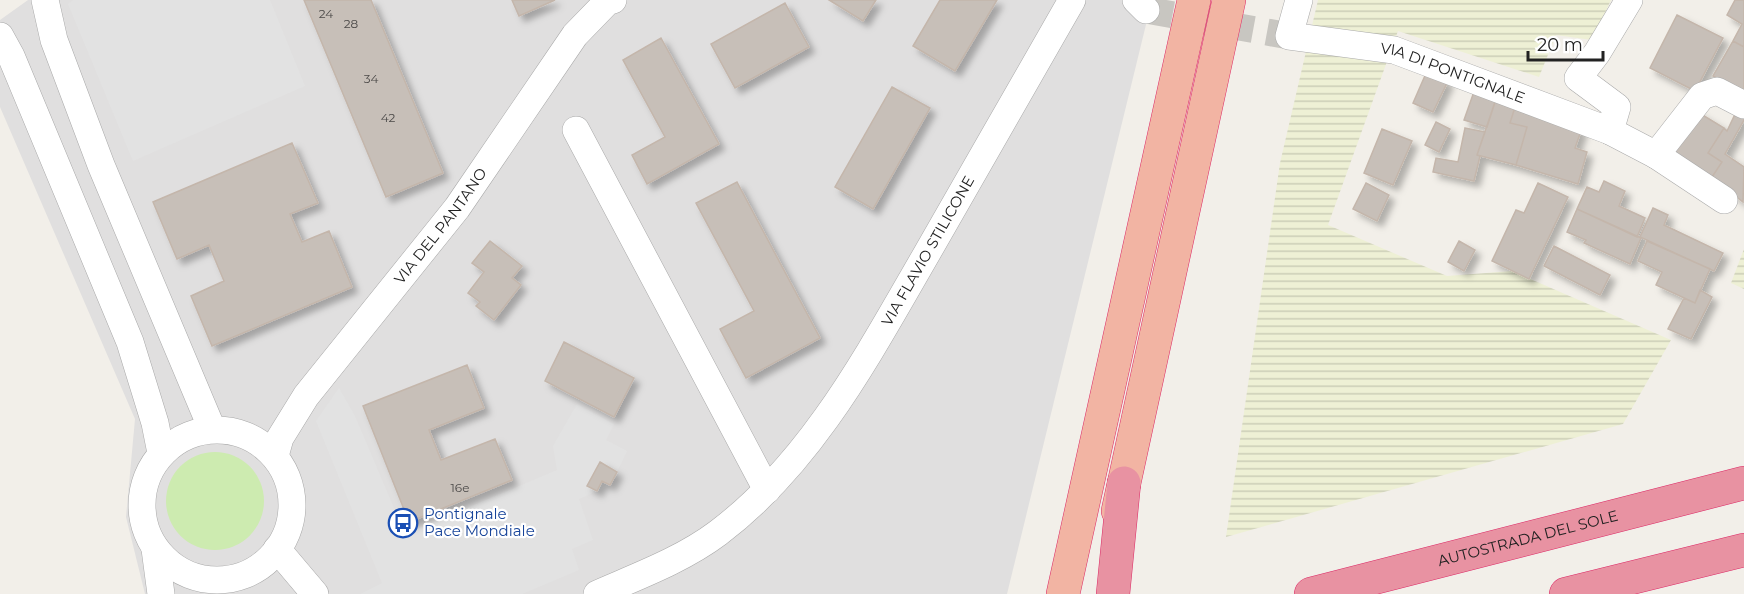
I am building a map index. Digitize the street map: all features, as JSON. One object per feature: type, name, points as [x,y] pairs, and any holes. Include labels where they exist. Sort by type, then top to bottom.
[{"type":"highway","points":[[1063,594],[1194,0]]},
{"type":"highway","points":[[1099,594],[1229,0]]},
{"type":"highway","points":[[1113,594],[1124,483]]},
{"type":"highway","name":"AUTOSTRADA DEL SOLE","points":[[1311,594],[1744,483]]},
{"type":"highway","points":[[1566,594],[1744,550]]},
{"type":"street","points":[[45,0],[54,40],[101,165],[212,429]]},
{"type":"street","name":"VIA DEL PANTANO","points":[[275,456],[280,438],[306,396],[457,207],[575,36],[607,2],[613,0]]},
{"type":"street","name":"VIA FLAVIO STILICONE","points":[[597,594],[672,560],[709,538],[767,490],[819,430],[854,379],[1072,0]]},
{"type":"street","name":"VIA DI PONTIGNALE","points":[[1299,0],[1289,36],[1394,50],[1610,131],[1656,155],[1724,200]]},
{"type":"street","points":[[1610,131],[1617,107],[1578,78],[1597,53],[1629,0]]},
{"type":"street","points":[[0,36],[11,56],[130,342],[155,423],[161,453]]},
{"type":"street","points":[[1656,155],[1702,96],[1717,91],[1744,105]]},
{"type":"street","points":[[576,130],[767,490]]},
{"type":"street","points":[[155,549],[174,567],[225,586],[253,570],[277,549],[288,531],[292,502],[288,483],[275,456],[264,445],[241,433],[212,429],[186,436],[161,453],[147,476],[142,495],[143,523],[155,549],[161,594]]},
{"type":"street","points":[[277,549],[315,594]]},
{"type":"shaded area","points":[[28,0],[1152,0],[1007,594],[145,594],[126,517],[135,419],[0,107],[0,20]]},
{"type":"shaded area","points":[[73,0],[270,0],[305,86],[133,161],[68,4]]},
{"type":"shaded area","points":[[339,388],[355,416],[405,534],[557,470],[553,446],[577,404],[614,424],[606,440],[627,451],[611,485],[579,499],[593,540],[572,549],[579,570],[522,594],[360,594],[382,583],[316,421]]},
{"type":"green space","points":[[1318,0],[1611,0],[1592,40],[1556,35],[1539,77],[1398,31],[1328,225],[1447,276],[1512,271],[1671,340],[1623,424],[1226,537],[1280,163]]},
{"type":"green space","points":[[1744,249],[1744,289],[1731,283]]},
{"type":"green space","points":[[205,452],[225,452],[250,466],[261,482],[264,501],[261,520],[250,536],[225,550],[205,550],[188,542],[174,528],[166,511],[166,491],[174,474],[188,460]]},
{"type":"building","points":[[304,0],[371,0],[443,173],[386,197]]},
{"type":"building","points":[[512,0],[555,0],[519,16]]},
{"type":"building","points":[[829,0],[876,0],[863,21]]},
{"type":"building","points":[[940,0],[997,0],[955,71],[913,46]]},
{"type":"building","points":[[1735,0],[1744,0],[1744,47],[1733,41],[1742,24],[1727,15]]},
{"type":"building","points":[[785,3],[809,47],[735,88],[711,44]]},
{"type":"building","points":[[1677,15],[1723,38],[1695,91],[1650,68]]},
{"type":"building","points":[[661,38],[719,144],[647,184],[632,155],[665,137],[623,60]]},
{"type":"building","points":[[1733,41],[1744,47],[1744,93],[1713,76]]},
{"type":"building","points":[[1427,71],[1448,81],[1433,112],[1413,103]]},
{"type":"building","points":[[1476,86],[1498,93],[1487,127],[1464,120]]},
{"type":"building","points":[[892,87],[930,108],[873,209],[835,187]]},
{"type":"building","points":[[1498,93],[1517,101],[1510,123],[1527,127],[1516,165],[1477,155]]},
{"type":"building","points":[[1515,107],[1582,128],[1575,148],[1587,152],[1578,184],[1516,165],[1527,127],[1510,123]]},
{"type":"building","points":[[1737,110],[1744,114],[1744,120],[1725,154],[1744,167],[1743,202],[1712,177],[1722,162],[1708,153],[1724,128],[1727,131]]},
{"type":"building","points":[[1696,111],[1724,128],[1708,153],[1722,162],[1712,177],[1670,153]]},
{"type":"building","points":[[1436,122],[1450,129],[1439,152],[1425,145]]},
{"type":"building","points":[[1465,128],[1485,132],[1477,155],[1480,156],[1474,181],[1433,172],[1436,158],[1458,162]]},
{"type":"building","points":[[1382,129],[1412,141],[1393,185],[1364,173]]},
{"type":"building","points":[[292,143],[318,203],[290,214],[302,242],[329,231],[352,287],[212,346],[191,296],[224,281],[209,245],[177,259],[153,202]]},
{"type":"building","points":[[1604,181],[1625,191],[1619,206],[1645,218],[1637,237],[1577,209],[1587,187],[1599,192]]},
{"type":"building","points":[[737,182],[820,338],[746,378],[720,329],[754,311],[696,203]]},
{"type":"building","points":[[1366,183],[1389,195],[1377,221],[1353,209]]},
{"type":"building","points":[[1538,183],[1568,197],[1529,279],[1492,261],[1516,210],[1524,213]]},
{"type":"building","points":[[1653,208],[1668,215],[1664,225],[1723,253],[1714,271],[1640,237]]},
{"type":"building","points":[[1577,209],[1641,238],[1630,264],[1584,243],[1586,240],[1567,232]]},
{"type":"building","points":[[490,241],[522,266],[512,278],[521,285],[494,320],[476,306],[480,302],[468,293],[484,272],[472,263]]},
{"type":"building","points":[[1459,241],[1475,250],[1464,271],[1448,262]]},
{"type":"building","points":[[1647,241],[1710,269],[1695,303],[1656,285],[1662,272],[1638,261]]},
{"type":"building","points":[[1554,246],[1610,275],[1600,295],[1544,266]]},
{"type":"building","points":[[1700,290],[1712,297],[1691,339],[1668,329],[1684,298],[1695,303]]},
{"type":"building","points":[[564,342],[634,378],[614,417],[545,381]]},
{"type":"building","points":[[467,365],[484,408],[429,430],[441,460],[495,439],[512,480],[409,522],[363,406]]},
{"type":"building","points":[[600,462],[617,472],[610,485],[602,481],[597,491],[587,486]]},
{"type":"tunnel","points":[[1146,10],[1289,36]]},
{"type":"place","name":"Pontignale Pace Mondiale","points":[[403,523]]}]
